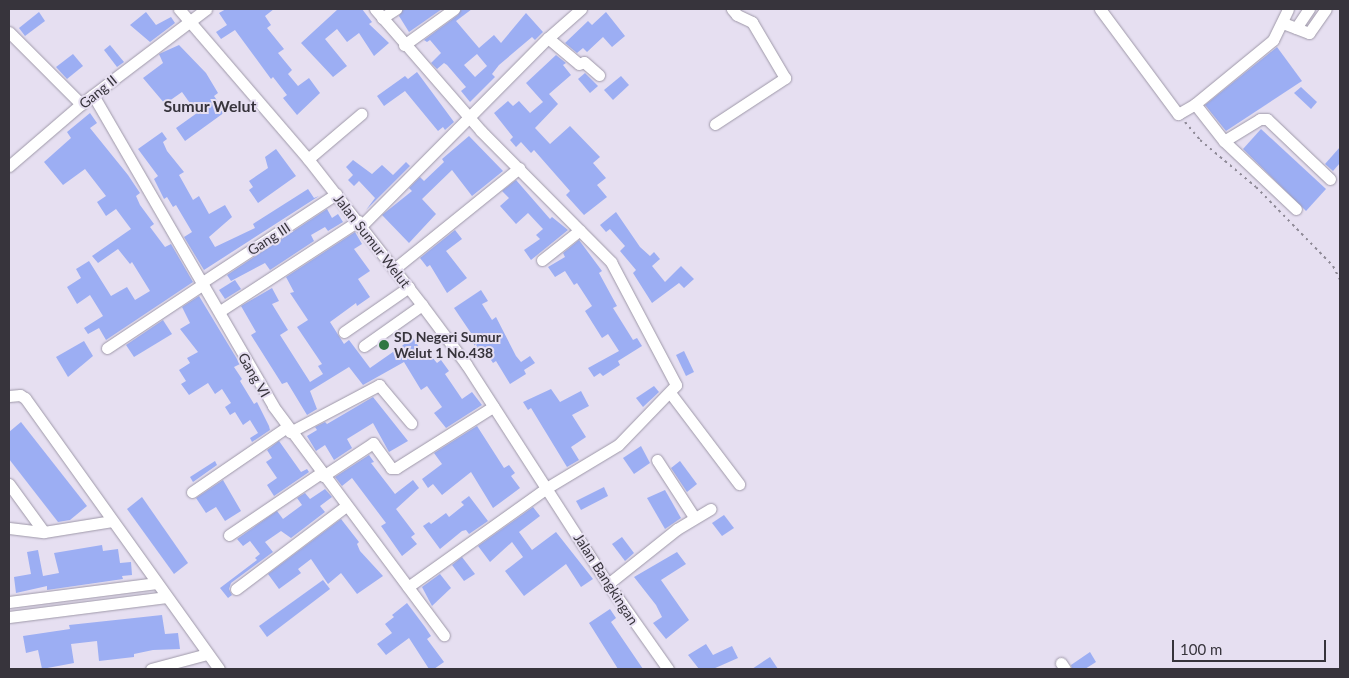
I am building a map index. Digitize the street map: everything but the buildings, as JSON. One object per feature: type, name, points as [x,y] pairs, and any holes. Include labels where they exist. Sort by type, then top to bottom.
[{"type":"street","name":"Jalan Sumur Welut","points":[[179,9],[308,159],[360,223],[422,305],[548,487]]},
{"type":"street","name":"Gang II","points":[[9,166],[81,104],[188,20],[206,9]]},
{"type":"street","points":[[396,9],[379,13],[404,45],[470,119],[611,262],[676,385],[671,394],[618,445],[548,487],[408,587]]},
{"type":"street","points":[[404,45],[454,9]]},
{"type":"street","points":[[715,124],[785,78],[752,22],[737,15],[732,9]]},
{"type":"street","points":[[1100,9],[1178,114],[1195,104],[1273,40],[1283,23],[1288,9]]},
{"type":"street","points":[[1296,28],[1309,9]]},
{"type":"street","points":[[1283,23],[1309,34],[1326,9]]},
{"type":"street","points":[[220,311],[360,223],[470,119],[548,38],[578,10]]},
{"type":"street","points":[[9,32],[81,104]]},
{"type":"street","points":[[548,38],[579,64],[584,62],[600,75]]},
{"type":"street","name":"Gang VI","points":[[93,95],[202,284],[220,311],[245,360],[288,429],[444,635]]},
{"type":"street","points":[[1195,104],[1224,142],[1296,209]]},
{"type":"street","points":[[308,159],[361,114]]},
{"type":"street","points":[[1224,142],[1260,119],[1266,119],[1330,178]]},
{"type":"street","points":[[394,269],[519,168]]},
{"type":"street","name":"Gang III","points":[[106,348],[336,194]]},
{"type":"street","points":[[542,260],[580,230]]},
{"type":"street","points":[[344,332],[409,287]]},
{"type":"street","points":[[364,346],[422,305]]},
{"type":"street","points":[[192,492],[288,429],[380,386],[385,388],[411,423]]},
{"type":"street","points":[[9,396],[20,394],[25,398],[219,669]]},
{"type":"street","points":[[671,394],[739,484]]},
{"type":"street","points":[[229,535],[373,443],[391,468],[396,468],[493,407]]},
{"type":"street","points":[[657,460],[694,518]]},
{"type":"street","points":[[9,484],[44,532]]},
{"type":"street","name":"Jalan Bangkingan","points":[[548,487],[608,584],[668,669]]},
{"type":"street","points":[[236,589],[346,506]]},
{"type":"street","points":[[608,584],[694,518],[710,509]]},
{"type":"street","points":[[9,528],[44,532],[112,521]]},
{"type":"street","points":[[9,602],[157,583]]},
{"type":"street","points":[[9,617],[167,597]]},
{"type":"street","points":[[151,669],[207,654]]},
{"type":"path","points":[[1178,114],[1200,140],[1256,187],[1333,266],[1340,280]]},
{"type":"place","name":"SD Negeri Sumur Welut 1 No.438","points":[[384,345]]},
{"type":"district","name":"Sumur Welut","points":[[210,106]]}]
